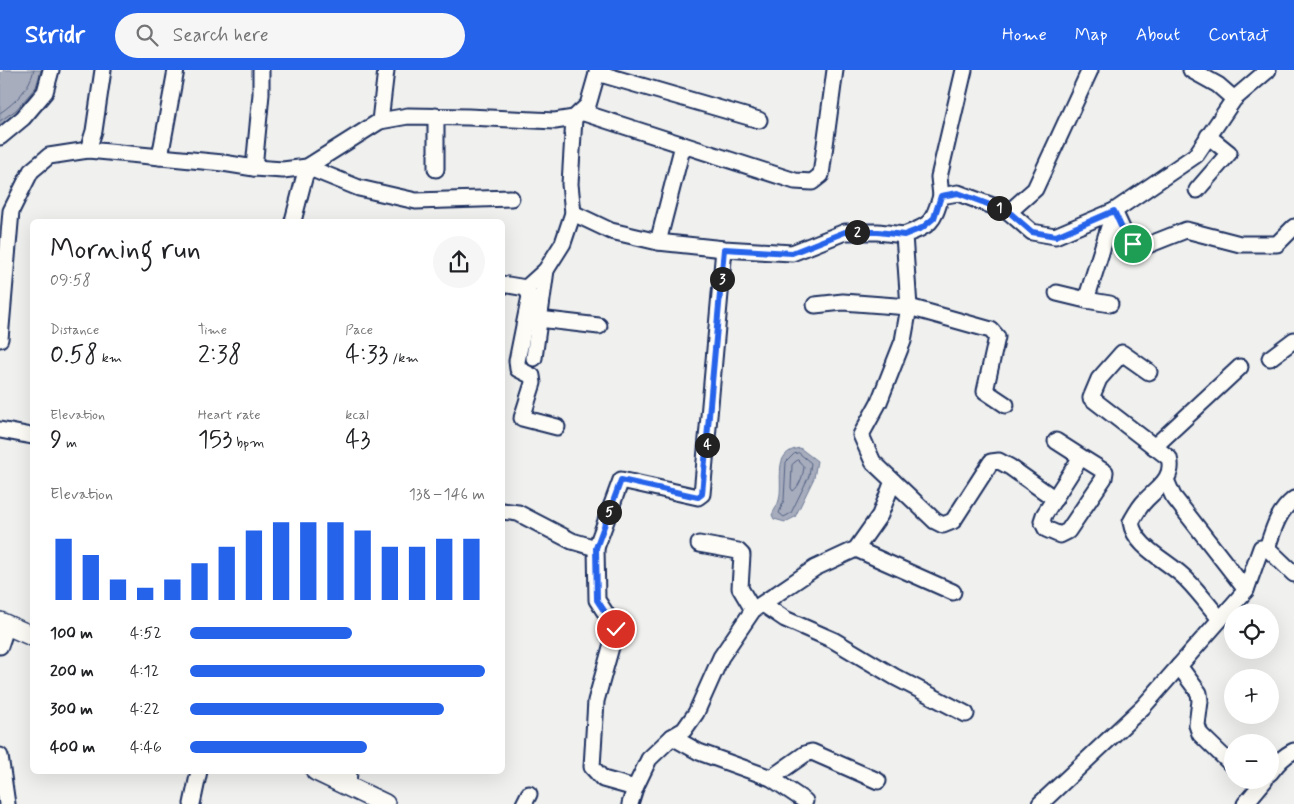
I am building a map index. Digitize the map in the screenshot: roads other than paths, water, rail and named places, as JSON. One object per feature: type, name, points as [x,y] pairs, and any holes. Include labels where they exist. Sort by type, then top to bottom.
[{"type":"main road","points":[[4,623],[30,635]]},
{"type":"main road","points":[[328,774],[348,779],[385,804]]},
{"type":"street","points":[[0,137],[23,118],[45,92],[51,70]]},
{"type":"street","points":[[88,150],[94,132],[103,70]]},
{"type":"street","points":[[160,157],[176,70]]},
{"type":"street","points":[[254,168],[261,94],[260,70]]},
{"type":"street","points":[[380,122],[386,70]]},
{"type":"street","points":[[578,115],[682,145],[795,181],[812,182],[821,175],[836,70]]},
{"type":"street","points":[[573,213],[611,231],[658,242],[724,249],[792,253],[845,232],[878,232],[904,235],[922,228],[934,218],[941,196],[939,177],[964,70]]},
{"type":"street","points":[[1009,212],[1035,189],[1090,70]]},
{"type":"street","points":[[1191,70],[1218,85],[1234,99]]},
{"type":"street","points":[[941,196],[958,193],[1009,212],[1032,232],[1056,236],[1114,211],[1196,155],[1234,99],[1268,70]]},
{"type":"street","points":[[0,339],[11,211],[31,171],[49,156],[88,150],[223,163],[254,168],[283,170],[308,167],[380,122],[408,116],[555,121],[578,115],[588,105],[598,72],[759,120]]},
{"type":"street","points":[[526,288],[546,270],[563,243],[573,213],[570,184],[578,115]]},
{"type":"street","points":[[436,116],[436,169]]},
{"type":"street","points":[[1197,190],[1229,153],[1208,136]]},
{"type":"street","points":[[658,242],[682,145]]},
{"type":"street","points":[[308,167],[359,188],[416,201],[511,198]]},
{"type":"street","points":[[294,219],[308,167]]},
{"type":"street","points":[[1114,211],[1125,235],[1133,244],[1143,247],[1186,230],[1240,244],[1277,244],[1294,227]]},
{"type":"street","points":[[1086,300],[1114,211]]},
{"type":"street","points":[[904,235],[909,307],[903,341],[879,402],[862,435],[873,462],[934,521],[943,525],[953,521],[990,462],[999,461],[1055,499]]},
{"type":"street","points":[[635,788],[603,779],[592,768],[596,700],[616,629],[597,600],[596,548],[621,480],[698,497],[702,494],[724,249]]},
{"type":"street","points":[[534,358],[546,270]]},
{"type":"street","points":[[505,284],[526,288]]},
{"type":"street","points":[[526,288],[530,296],[516,361],[518,369],[532,376],[533,383],[522,418],[557,426]]},
{"type":"street","points":[[1057,293],[1110,304]]},
{"type":"street","points":[[815,305],[843,302],[909,307],[991,330],[997,336],[985,391],[1006,405]]},
{"type":"street","points":[[539,319],[599,326]]},
{"type":"street","points":[[1270,358],[1294,340]]},
{"type":"street","points":[[1149,372],[1122,353],[1098,379],[1091,398],[1169,458],[1172,465],[1166,480],[1143,503],[1131,522],[1132,530],[1137,538],[1149,549],[1186,579],[1220,620]]},
{"type":"street","points":[[1154,447],[1240,367]]},
{"type":"street","points":[[0,430],[30,436]]},
{"type":"street","points":[[1056,441],[1105,472],[1104,478],[1068,531],[1060,535],[1046,529],[1042,521],[1081,457]]},
{"type":"street","points":[[1166,480],[1173,496],[1246,590]]},
{"type":"street","points":[[630,804],[635,788],[649,759],[672,737],[684,730],[696,713],[721,657],[758,607],[815,568],[856,549],[880,515],[893,481]]},
{"type":"street","points":[[1267,548],[1277,519],[1284,508],[1294,499]]},
{"type":"street","points":[[505,511],[518,513],[572,541],[596,548]]},
{"type":"street","points":[[699,544],[738,551],[742,555],[740,588],[758,607],[833,640],[895,677],[966,714]]},
{"type":"street","points":[[1040,804],[1143,707],[1246,590],[1261,548],[1267,548],[1294,574]]},
{"type":"street","points":[[856,549],[953,592]]},
{"type":"street","points":[[0,646],[4,623]]},
{"type":"street","points":[[1179,666],[1199,693],[1197,725],[1200,734],[1224,757]]},
{"type":"street","points":[[672,737],[699,752],[771,778],[806,801]]},
{"type":"street","points":[[1279,761],[1294,751]]},
{"type":"street","points":[[771,778],[805,754],[812,752],[878,781]]},
{"type":"street","points":[[0,756],[6,804]]},
{"type":"street","points":[[192,804],[197,774]]},
{"type":"street","points":[[1245,804],[1254,789]]},
{"type":"water","points":[[4,70],[46,70],[41,89],[19,114],[0,127],[0,74]]},
{"type":"water","points":[[800,448],[817,461],[814,478],[795,517],[785,522],[774,519],[772,515],[779,500],[782,461],[785,455]]}]
